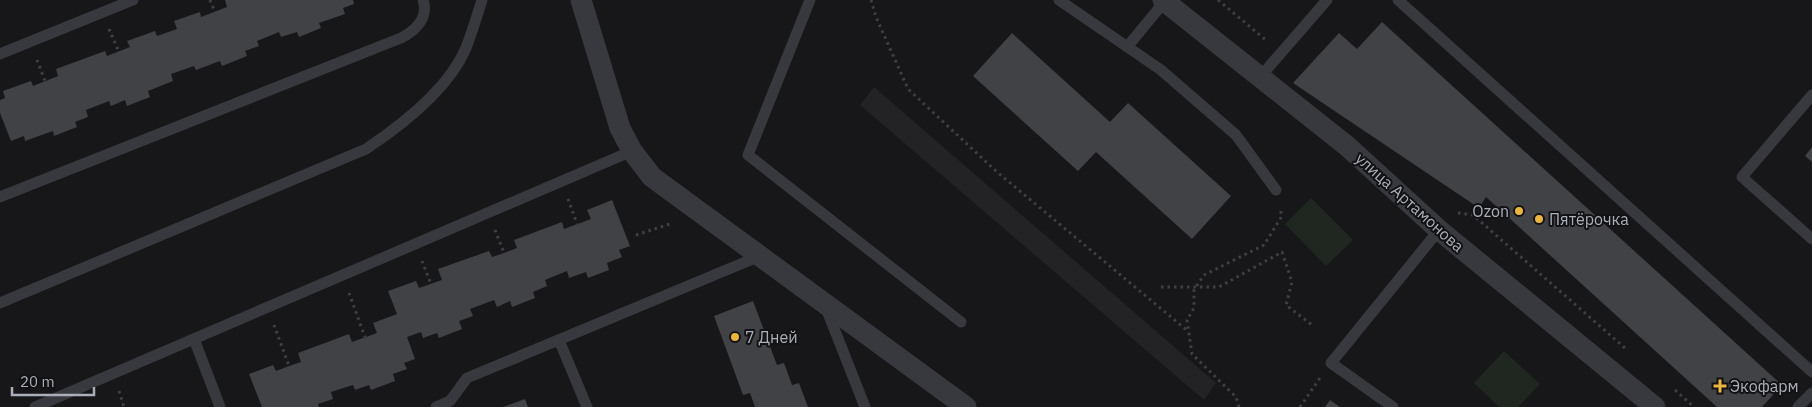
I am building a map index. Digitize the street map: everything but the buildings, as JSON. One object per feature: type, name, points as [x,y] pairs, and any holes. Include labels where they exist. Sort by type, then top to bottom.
[{"type":"street","points":[[580,0],[613,109],[632,151],[652,177],[966,407]]},
{"type":"street","name":"улица Артамонова","points":[[1164,0],[1347,146],[1439,230],[1655,407]]},
{"type":"lane","points":[[0,54],[133,0]]},
{"type":"lane","points":[[1,193],[401,38],[413,32],[422,18],[426,7],[423,0]]},
{"type":"lane","points":[[0,303],[366,148],[396,128],[452,71],[465,49],[482,0]]},
{"type":"lane","points":[[810,0],[748,155],[961,322]]},
{"type":"lane","points":[[1059,0],[1161,70],[1236,135],[1276,190]]},
{"type":"lane","points":[[1127,47],[1164,0]]},
{"type":"lane","points":[[1260,77],[1327,0]]},
{"type":"lane","points":[[1398,0],[1812,372]]},
{"type":"lane","points":[[1812,95],[1742,177],[1812,240]]},
{"type":"lane","points":[[35,407],[632,151]]},
{"type":"lane","points":[[1393,407],[1331,363],[1439,230]]},
{"type":"lane","points":[[436,407],[450,401],[467,378],[760,256]]},
{"type":"lane","points":[[824,302],[866,407]]},
{"type":"lane","points":[[194,339],[220,407]]},
{"type":"lane","points":[[559,340],[588,407]]},
{"type":"lane","points":[[1798,407],[1812,393]]},
{"type":"path","points":[[210,0],[215,12]]},
{"type":"path","points":[[871,0],[908,89],[997,172],[1189,332]]},
{"type":"path","points":[[1218,0],[1281,52]]},
{"type":"path","points":[[561,181],[577,224]]},
{"type":"path","points":[[1239,407],[1236,398],[1192,354],[1187,320],[1194,308],[1194,290],[1204,275],[1264,245],[1282,216],[1276,190]]},
{"type":"path","points":[[1439,230],[1451,216],[1461,212],[1473,215],[1627,349]]},
{"type":"path","points":[[636,235],[681,220]]},
{"type":"path","points":[[1161,287],[1219,287],[1282,252],[1292,282],[1286,305],[1312,325]]},
{"type":"path","points":[[342,275],[365,337]]},
{"type":"path","points":[[267,308],[289,366]]},
{"type":"path","points":[[1300,407],[1331,363]]},
{"type":"path","points":[[1672,388],[1694,407]]},
{"type":"shaded area","points":[[874,87],[1216,383],[1204,400],[860,105]]},
{"type":"shaded area","points":[[1311,198],[1353,240],[1326,266],[1285,224]]},
{"type":"shaded area","points":[[1504,351],[1540,384],[1518,407],[1499,407],[1474,383]]},
{"type":"place","name":"Ozon","points":[[1519,211]]},
{"type":"place","name":"Пятёрочка","points":[[1539,219]]},
{"type":"place","name":"7 Дней","points":[[735,337]]},
{"type":"place","name":"Экофарм","points":[[1720,386]]}]
